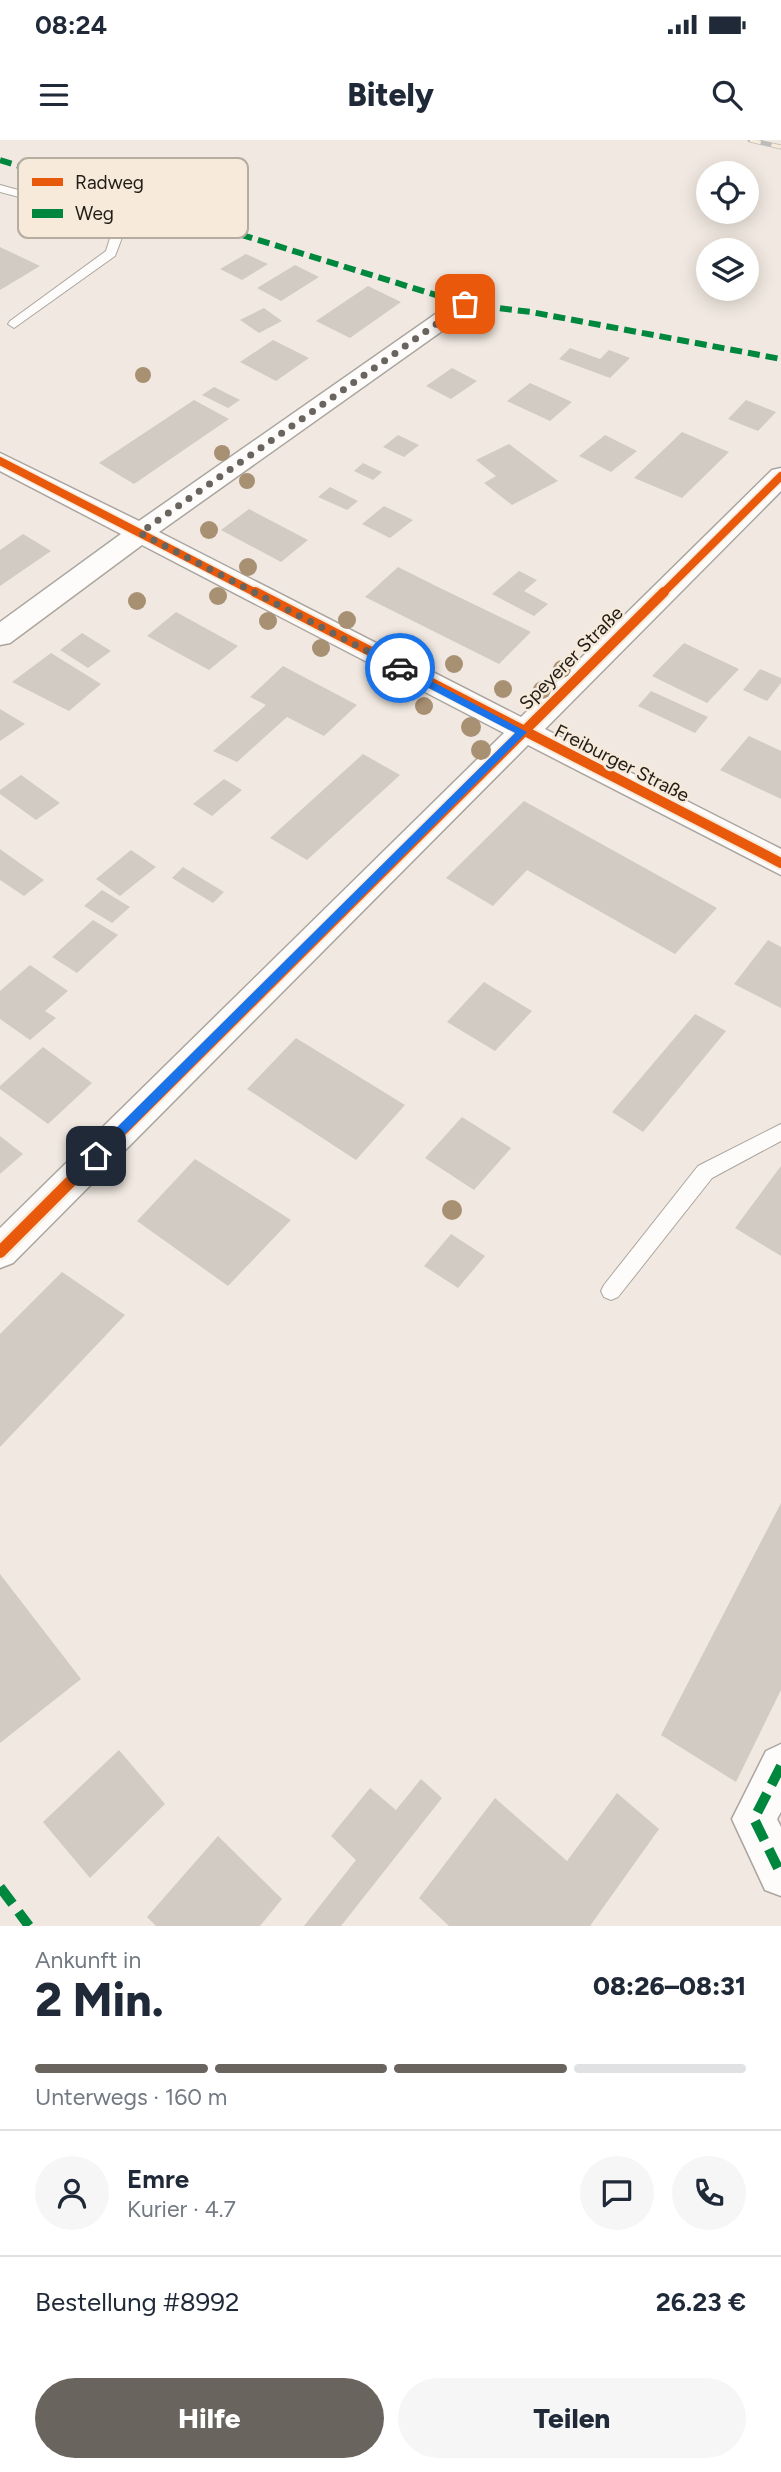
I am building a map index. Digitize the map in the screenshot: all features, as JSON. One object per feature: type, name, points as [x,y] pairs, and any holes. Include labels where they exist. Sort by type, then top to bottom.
[{"type":"street","points":[[0,636],[140,533],[465,304]]},
{"type":"street","name":"Freiburger Straße","points":[[0,461],[781,863]]},
{"type":"street","name":"Speyerer Straße","points":[[0,1252],[781,476]]},
{"type":"street","points":[[781,1766],[754,1819],[781,1874]]},
{"type":"lane","points":[[0,188],[18,193]]},
{"type":"lane","points":[[14,324],[111,253],[116,238]]},
{"type":"lane","points":[[611,1291],[705,1172],[781,1132]]},
{"type":"building","points":[[0,247],[40,266],[0,290]]},
{"type":"building","points":[[246,254],[268,264],[242,280],[220,269]]},
{"type":"building","points":[[295,265],[319,277],[281,301],[257,288]]},
{"type":"building","points":[[368,286],[401,302],[350,338],[316,321]]},
{"type":"building","points":[[264,308],[282,321],[259,333],[240,320]]},
{"type":"building","points":[[273,340],[309,358],[276,381],[240,362]]},
{"type":"building","points":[[570,348],[600,359],[609,350],[630,358],[610,378],[559,359]]},
{"type":"building","points":[[452,368],[477,381],[451,399],[426,386]]},
{"type":"building","points":[[530,383],[572,402],[550,421],[507,401]]},
{"type":"building","points":[[214,387],[240,400],[228,408],[202,395]]},
{"type":"building","points":[[194,400],[229,419],[134,484],[99,463]]},
{"type":"building","points":[[746,400],[776,412],[758,431],[728,419]]},
{"type":"building","points":[[682,432],[729,452],[682,498],[634,478]]},
{"type":"building","points":[[398,435],[419,445],[404,457],[383,447]]},
{"type":"building","points":[[605,435],[637,451],[611,472],[579,456]]},
{"type":"building","points":[[509,444],[558,481],[512,505],[484,483],[496,476],[476,460]]},
{"type":"building","points":[[363,463],[382,472],[373,480],[354,471]]},
{"type":"building","points":[[330,487],[358,501],[347,510],[318,497]]},
{"type":"building","points":[[384,506],[413,520],[390,538],[362,524]]},
{"type":"building","points":[[249,509],[308,540],[281,562],[221,530]]},
{"type":"building","points":[[23,534],[51,551],[0,586],[0,550]]},
{"type":"building","points":[[398,567],[531,632],[499,664],[365,597]]},
{"type":"building","points":[[519,571],[537,580],[524,591],[548,604],[534,616],[492,594]]},
{"type":"building","points":[[176,612],[238,646],[209,670],[147,636]]},
{"type":"building","points":[[82,633],[111,651],[88,668],[60,650]]},
{"type":"building","points":[[684,643],[739,669],[707,703],[652,676]]},
{"type":"building","points":[[51,653],[101,684],[69,711],[12,682]]},
{"type":"building","points":[[283,666],[357,705],[324,736],[287,717],[237,762],[213,751],[266,705],[250,697]]},
{"type":"building","points":[[760,669],[781,678],[781,683],[767,701],[743,690]]},
{"type":"building","points":[[651,691],[708,717],[695,733],[638,706]]},
{"type":"building","points":[[0,709],[25,724],[0,741]]},
{"type":"building","points":[[749,736],[781,751],[781,799],[720,770]]},
{"type":"building","points":[[363,754],[400,775],[307,860],[270,838]]},
{"type":"building","points":[[21,775],[60,803],[36,820],[0,794],[0,790]]},
{"type":"building","points":[[224,779],[242,790],[212,816],[193,804]]},
{"type":"building","points":[[524,801],[717,908],[675,954],[527,870],[493,906],[446,878]]},
{"type":"building","points":[[0,849],[44,880],[24,896],[0,880]]},
{"type":"building","points":[[131,850],[156,867],[120,896],[96,879]]},
{"type":"building","points":[[183,867],[224,892],[213,903],[172,878]]},
{"type":"building","points":[[102,890],[130,907],[112,923],[84,906]]},
{"type":"building","points":[[93,920],[118,935],[77,973],[52,957]]},
{"type":"building","points":[[768,940],[781,947],[781,1008],[734,984]]},
{"type":"building","points":[[30,965],[68,991],[45,1011],[56,1018],[30,1040],[0,1019],[0,991]]},
{"type":"building","points":[[484,982],[532,1011],[495,1051],[447,1022]]},
{"type":"building","points":[[695,1014],[726,1031],[643,1132],[612,1112]]},
{"type":"building","points":[[296,1038],[405,1105],[356,1160],[247,1089]]},
{"type":"building","points":[[43,1047],[92,1083],[48,1124],[0,1089],[0,1086]]},
{"type":"building","points":[[462,1117],[511,1148],[474,1190],[425,1158]]},
{"type":"building","points":[[0,1136],[23,1154],[0,1174]]},
{"type":"building","points":[[195,1159],[291,1220],[228,1286],[137,1221]]},
{"type":"building","points":[[781,1166],[781,1256],[735,1228]]},
{"type":"building","points":[[451,1234],[485,1256],[458,1288],[424,1266]]},
{"type":"building","points":[[62,1272],[125,1315],[0,1447],[0,1334]]},
{"type":"building","points":[[781,1503],[781,1690],[736,1782],[661,1735]]},
{"type":"building","points":[[0,1574],[81,1679],[0,1743]]},
{"type":"building","points":[[119,1750],[165,1804],[90,1878],[43,1822]]},
{"type":"building","points":[[421,1779],[442,1798],[341,1926],[304,1926],[356,1860],[331,1836],[370,1788],[396,1810]]},
{"type":"building","points":[[617,1793],[659,1829],[590,1926],[449,1926],[419,1898],[495,1798],[567,1861]]},
{"type":"building","points":[[218,1836],[282,1899],[260,1926],[156,1926],[147,1917]]},
{"type":"railway","points":[[750,140],[781,147]]},
{"type":"marked path","points":[[0,160],[18,166]]},
{"type":"marked path","points":[[248,237],[465,304],[531,312],[781,359]]},
{"type":"marked path","points":[[781,1766],[754,1819],[781,1874]]},
{"type":"marked path","points":[[0,1887],[29,1926]]},
{"type":"cycle path","points":[[0,461],[781,863]]},
{"type":"cycle path","points":[[0,1252],[781,476]]},
{"type":"way so far","points":[[400,668],[140,533],[465,304]]},
{"type":"route","points":[[96,1156],[522,732],[400,668]]}]
